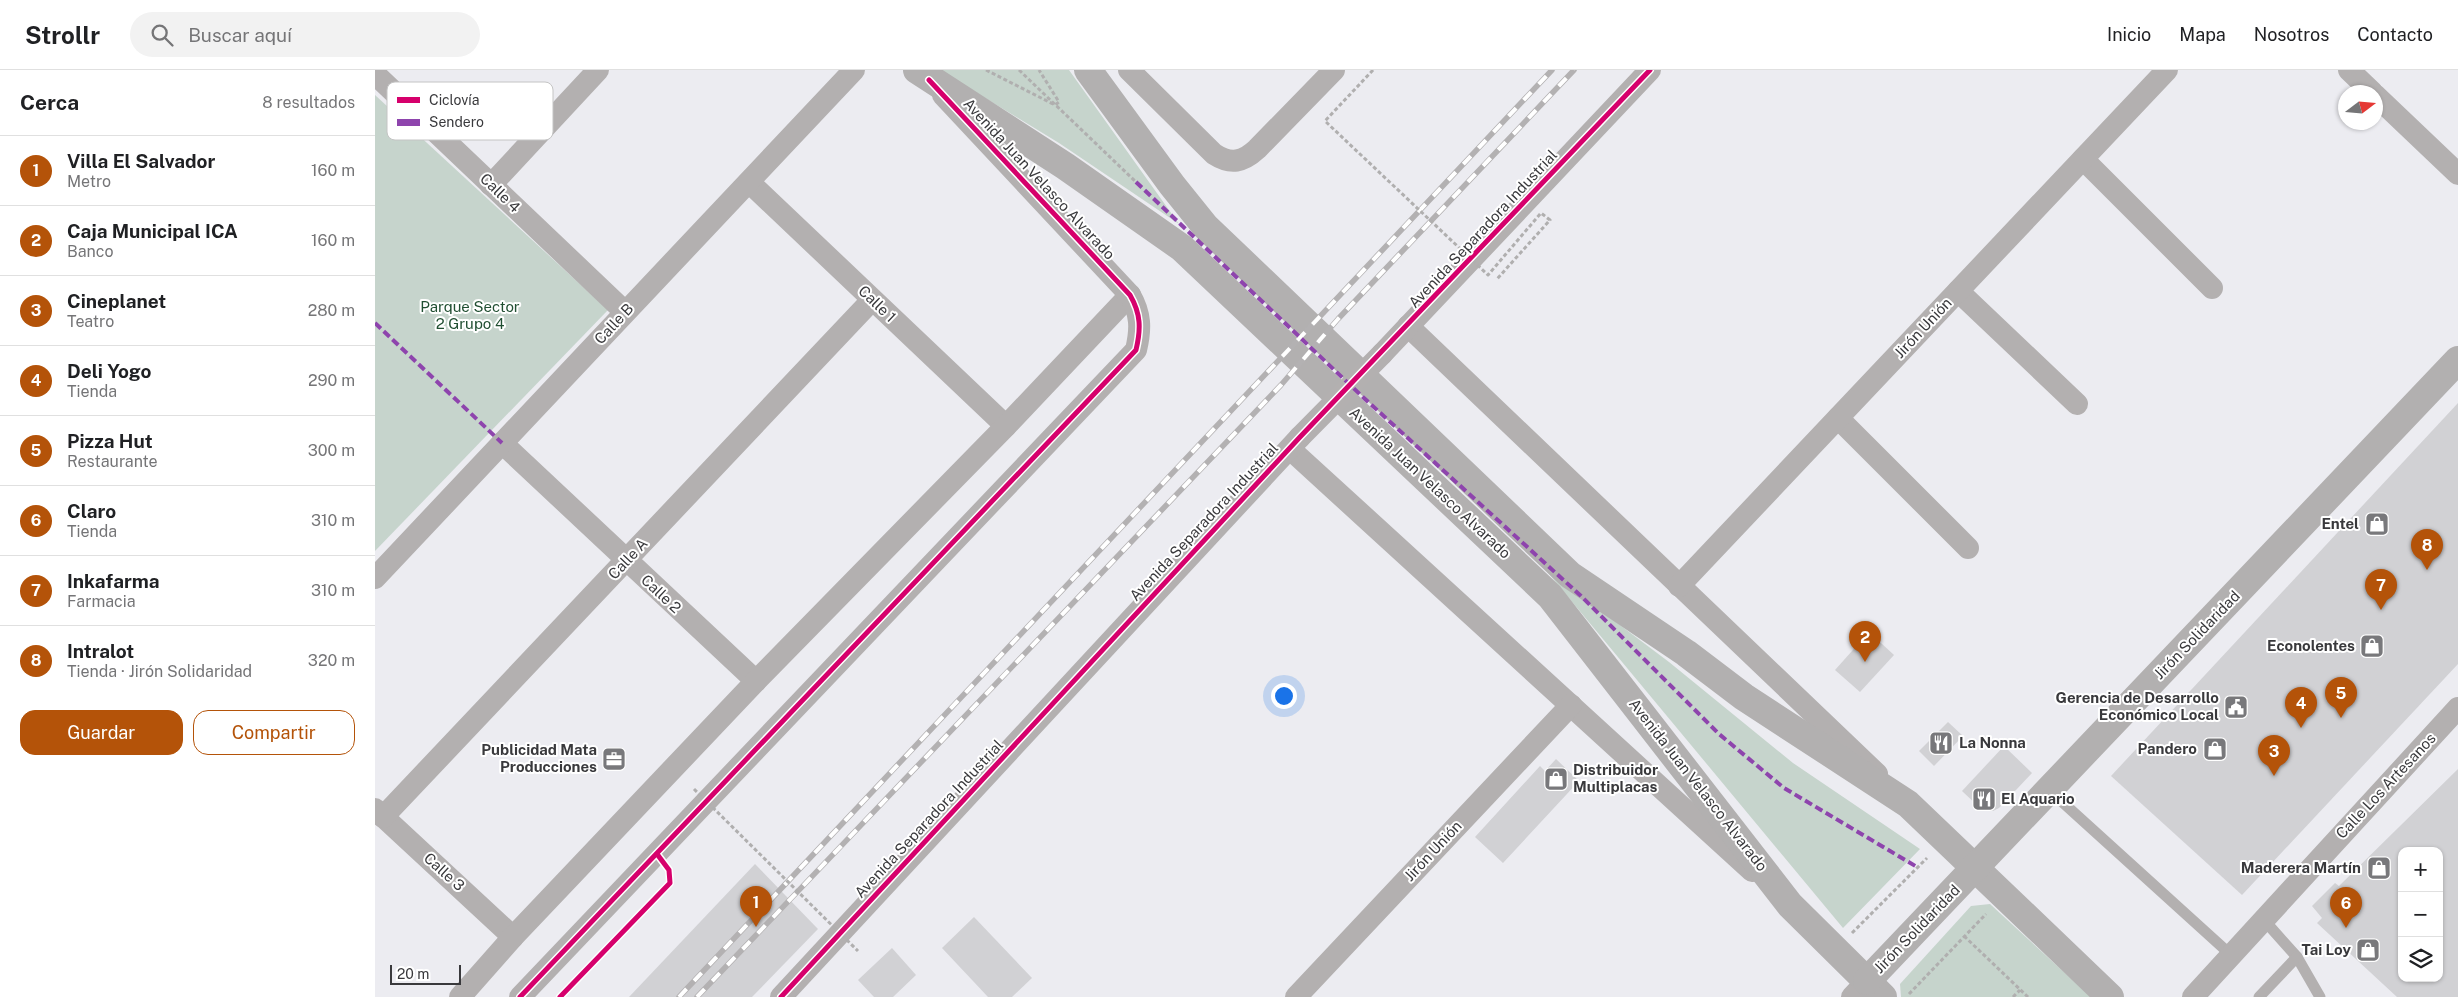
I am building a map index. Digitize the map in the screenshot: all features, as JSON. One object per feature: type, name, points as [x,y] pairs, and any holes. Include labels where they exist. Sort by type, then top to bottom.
[{"type":"main road","name":"Avenida Juan Velasco Alvarado","points":[[1088,70],[1172,186],[1205,226],[1570,575],[1686,654],[1744,697],[1908,804],[2110,997]]},
{"type":"main road","name":"Avenida Juan Velasco Alvarado","points":[[923,75],[1065,166],[1182,248],[1543,590],[1634,702],[1790,905],[1835,950],[1867,992]]},
{"type":"main road","name":"Jirón Solidaridad","points":[[1867,992],[1975,868],[2458,360]]},
{"type":"street","points":[[553,118],[598,70]]},
{"type":"street","name":"Calle B","points":[[377,571],[502,443],[854,70]]},
{"type":"street","points":[[1129,70],[1215,154],[1223,160],[1235,162],[1250,156],[1334,70]]},
{"type":"street","name":"Avenida Separadora Industrial","points":[[781,997],[1295,443],[1382,354],[1650,70]]},
{"type":"street","name":"Jirón Unión","points":[[1679,586],[2167,70]]},
{"type":"street","points":[[2349,70],[2365,85]]},
{"type":"street","name":"Calle 4","points":[[375,74],[387,85]]},
{"type":"street","name":"Avenida Juan Velasco Alvarado","points":[[923,75],[1130,295]]},
{"type":"street","points":[[2383,104],[2458,174]]},
{"type":"street","name":"Calle 4","points":[[444,140],[625,312]]},
{"type":"street","points":[[491,185],[533,140]]},
{"type":"street","points":[[2083,159],[2212,288]]},
{"type":"street","name":"Calle 1","points":[[749,182],[1006,426]]},
{"type":"street","points":[[1959,291],[2077,404]]},
{"type":"street","points":[[460,997],[513,937],[755,681],[1006,426],[1130,295],[1137,307],[1139,320],[1140,334],[1136,350],[520,997]]},
{"type":"street","name":"Calle A","points":[[379,813],[626,561],[872,300]]},
{"type":"street","name":"Avenida Juan Velasco Alvarado","points":[[1408,326],[1908,804]]},
{"type":"street","points":[[1838,418],[1968,548]]},
{"type":"street","name":"Calle 2","points":[[502,443],[755,681]]},
{"type":"street","name":"Avenida Juan Velasco Alvarado","points":[[1295,443],[1571,705],[1790,905]]},
{"type":"street","name":"Jirón Unión","points":[[1295,997],[1571,705]]},
{"type":"street","name":"Calle Los Artesanos","points":[[2193,997],[2458,708]]},
{"type":"street","name":"Calle 3","points":[[379,813],[513,937]]},
{"type":"lane","points":[[2049,790],[2231,956]]},
{"type":"lane","points":[[2264,920],[2297,958],[2320,997]]},
{"type":"lane","points":[[2259,997],[2297,958]]},
{"type":"path","points":[[986,70],[1055,104]]},
{"type":"path","points":[[1019,70],[1136,182],[1172,186]]},
{"type":"path","points":[[1039,70],[1059,102],[1055,104]]},
{"type":"path","points":[[1373,70],[1325,121],[1488,275],[1541,213],[1550,220],[1497,278]]},
{"type":"path","points":[[694,789],[858,951]]},
{"type":"path","points":[[1835,950],[1945,839]]},
{"type":"path","points":[[1906,997],[2004,896]]},
{"type":"path","points":[[1964,936],[2027,997]]},
{"type":"path","points":[[2013,997],[2020,990]]},
{"type":"green space","points":[[939,70],[1069,70],[1179,224],[1059,143]]},
{"type":"green space","name":"Parque Sector 2 Grupo 4","points":[[375,95],[387,106],[387,140],[424,140],[608,310],[375,551]]},
{"type":"green space","points":[[1544,568],[1669,662],[1793,763],[1920,849],[1843,928]]},
{"type":"green space","points":[[1990,904],[2091,997],[1901,997],[1900,984],[1971,906]]},
{"type":"building","points":[[2458,403],[2458,664],[2242,895],[2111,776]]},
{"type":"building","points":[[1869,632],[1894,655],[1860,692],[1835,670]]},
{"type":"building","name":"La Nonna","points":[[1948,722],[1963,736],[1934,766],[1919,751]]},
{"type":"building","points":[[2004,746],[2032,773],[1999,808],[1993,811],[1980,808],[1962,791]]},
{"type":"building","points":[[1556,759],[1579,781],[1503,863],[1475,837],[1540,766],[1545,771]]},
{"type":"building","name":"Maderera Martín","points":[[2458,769],[2458,997],[2397,997],[2317,923],[2322,918],[2312,906],[2335,883],[2339,886]]},
{"type":"building","points":[[755,864],[818,929],[752,997],[629,997]]},
{"type":"building","points":[[974,917],[1032,978],[1012,997],[988,997],[942,948]]},
{"type":"building","points":[[892,948],[916,975],[893,997],[874,997],[858,980]]},
{"type":"railway","points":[[679,997],[1552,70]]},
{"type":"railway","points":[[697,997],[1281,385],[1338,319],[1574,70]]},
{"type":"marked path","points":[[1136,182],[1365,399],[1581,596],[1719,734],[1784,788],[1917,867]]},
{"type":"marked path","points":[[375,323],[502,443]]},
{"type":"cycle path","points":[[781,997],[1300,437],[1650,70]]},
{"type":"cycle path","points":[[520,997],[1136,350],[1139,322],[1134,302],[1130,295],[929,80]]},
{"type":"cycle path","points":[[560,997],[670,883],[669,870],[657,854]]},
{"type":"place","name":"Entel","points":[[2377,524]]},
{"type":"place","name":"Intralot","points":[[2427,570]]},
{"type":"place","name":"Inkafarma","points":[[2381,610]]},
{"type":"place","name":"Econolentes","points":[[2372,646]]},
{"type":"place","name":"Caja Municipal ICA","points":[[1865,662]]},
{"type":"place","name":"Gerencia de Desarrollo Económico Local","points":[[2236,707]]},
{"type":"place","name":"Pizza Hut","points":[[2341,718]]},
{"type":"place","name":"Deli Yogo","points":[[2301,728]]},
{"type":"place","name":"La Nonna","points":[[1941,743]]},
{"type":"place","name":"Pandero","points":[[2215,749]]},
{"type":"place","name":"Publicidad Mata Producciones","points":[[614,759]]},
{"type":"place","name":"Cineplanet","points":[[2274,776]]},
{"type":"place","name":"Distribuidor Multiplacas","points":[[1556,779]]},
{"type":"place","name":"El Aquario","points":[[1984,799]]},
{"type":"place","name":"Maderera Martín","points":[[2379,868]]},
{"type":"place","name":"Villa El Salvador","points":[[756,927]]},
{"type":"place","name":"Claro","points":[[2346,928]]},
{"type":"place","name":"Tai Loy","points":[[2368,950]]}]
